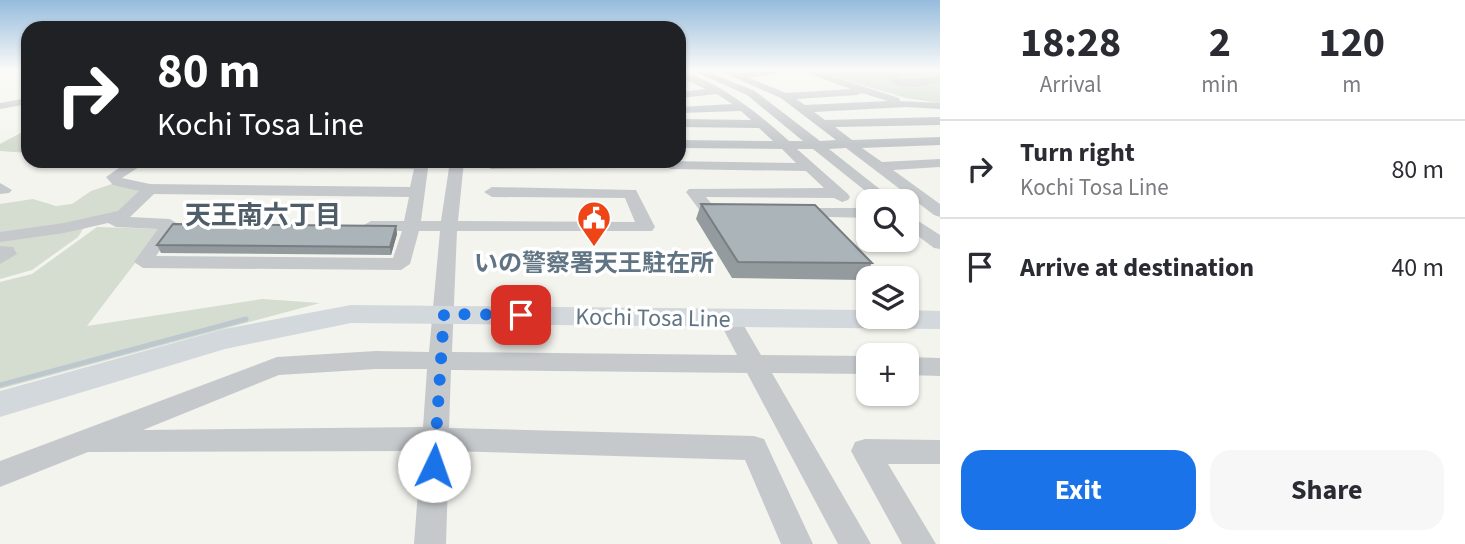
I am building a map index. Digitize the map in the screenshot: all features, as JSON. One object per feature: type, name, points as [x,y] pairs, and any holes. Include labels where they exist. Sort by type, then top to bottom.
[{"type":"main road","name":"Kochi Tosa Line","points":[[0,404],[249,334],[351,314],[940,320]]},
{"type":"street","points":[[725,94],[744,107],[856,207]]},
{"type":"street","points":[[754,94],[872,189]]},
{"type":"street","points":[[782,94],[909,189]]},
{"type":"street","points":[[785,96],[812,94]]},
{"type":"street","points":[[879,94],[906,104]]},
{"type":"street","points":[[0,106],[21,102]]},
{"type":"street","points":[[803,109],[906,104],[940,106]]},
{"type":"street","points":[[686,110],[744,107]]},
{"type":"street","points":[[823,124],[940,121]]},
{"type":"street","points":[[686,123],[763,124]]},
{"type":"street","points":[[686,144],[819,145],[940,141]]},
{"type":"street","points":[[878,166],[940,163]]},
{"type":"street","points":[[686,166],[808,167]]},
{"type":"street","points":[[127,168],[113,177],[118,182],[150,189],[417,192]]},
{"type":"street","points":[[150,189],[116,222],[177,224],[143,262],[401,264],[412,226],[421,168]]},
{"type":"street","points":[[430,544],[445,260],[456,168]]},
{"type":"street","points":[[491,168],[493,209]]},
{"type":"street","points":[[919,193],[940,191]]},
{"type":"street","points":[[737,213],[710,213],[694,192],[837,193]]},
{"type":"street","points":[[358,226],[449,226],[493,209],[631,194],[646,227],[493,209]]},
{"type":"street","points":[[919,197],[940,212]]},
{"type":"street","points":[[779,213],[856,214]]},
{"type":"street","points":[[0,237],[64,228],[122,215]]},
{"type":"street","points":[[919,228],[940,244]]},
{"type":"street","points":[[0,251],[7,251],[8,254],[0,258]]},
{"type":"street","points":[[729,319],[855,544]]},
{"type":"street","points":[[0,474],[277,366],[376,360],[856,365]]},
{"type":"street","points":[[919,366],[940,367]]},
{"type":"street","points":[[82,442],[436,439],[754,448],[797,544]]},
{"type":"street","points":[[920,544],[865,451],[940,452]]},
{"type":"shaded area","points":[[894,94],[940,94],[940,103]]},
{"type":"shaded area","points":[[21,133],[21,152],[0,151],[0,144]]},
{"type":"shaded area","points":[[115,183],[142,192],[120,214],[83,229],[78,237],[32,270],[0,279],[0,204],[33,199],[56,206],[72,204],[91,191]]},
{"type":"shaded area","points":[[97,227],[161,229],[87,326],[262,299],[320,303],[0,389],[0,282],[32,274]]},
{"type":"building","points":[[701,204],[815,205],[856,247],[856,252],[861,252],[872,263],[738,262]]},
{"type":"building","points":[[173,224],[396,226],[390,247],[157,245]]},
{"type":"waterway","points":[[0,385],[246,319]]},
{"type":"place","name":"いの警察署天王駐在所","points":[[594,248]]},
{"type":"district","name":"天王南六丁目","points":[[263,215]]},
{"type":"route","points":[[434,466],[444,314],[521,315]]}]
